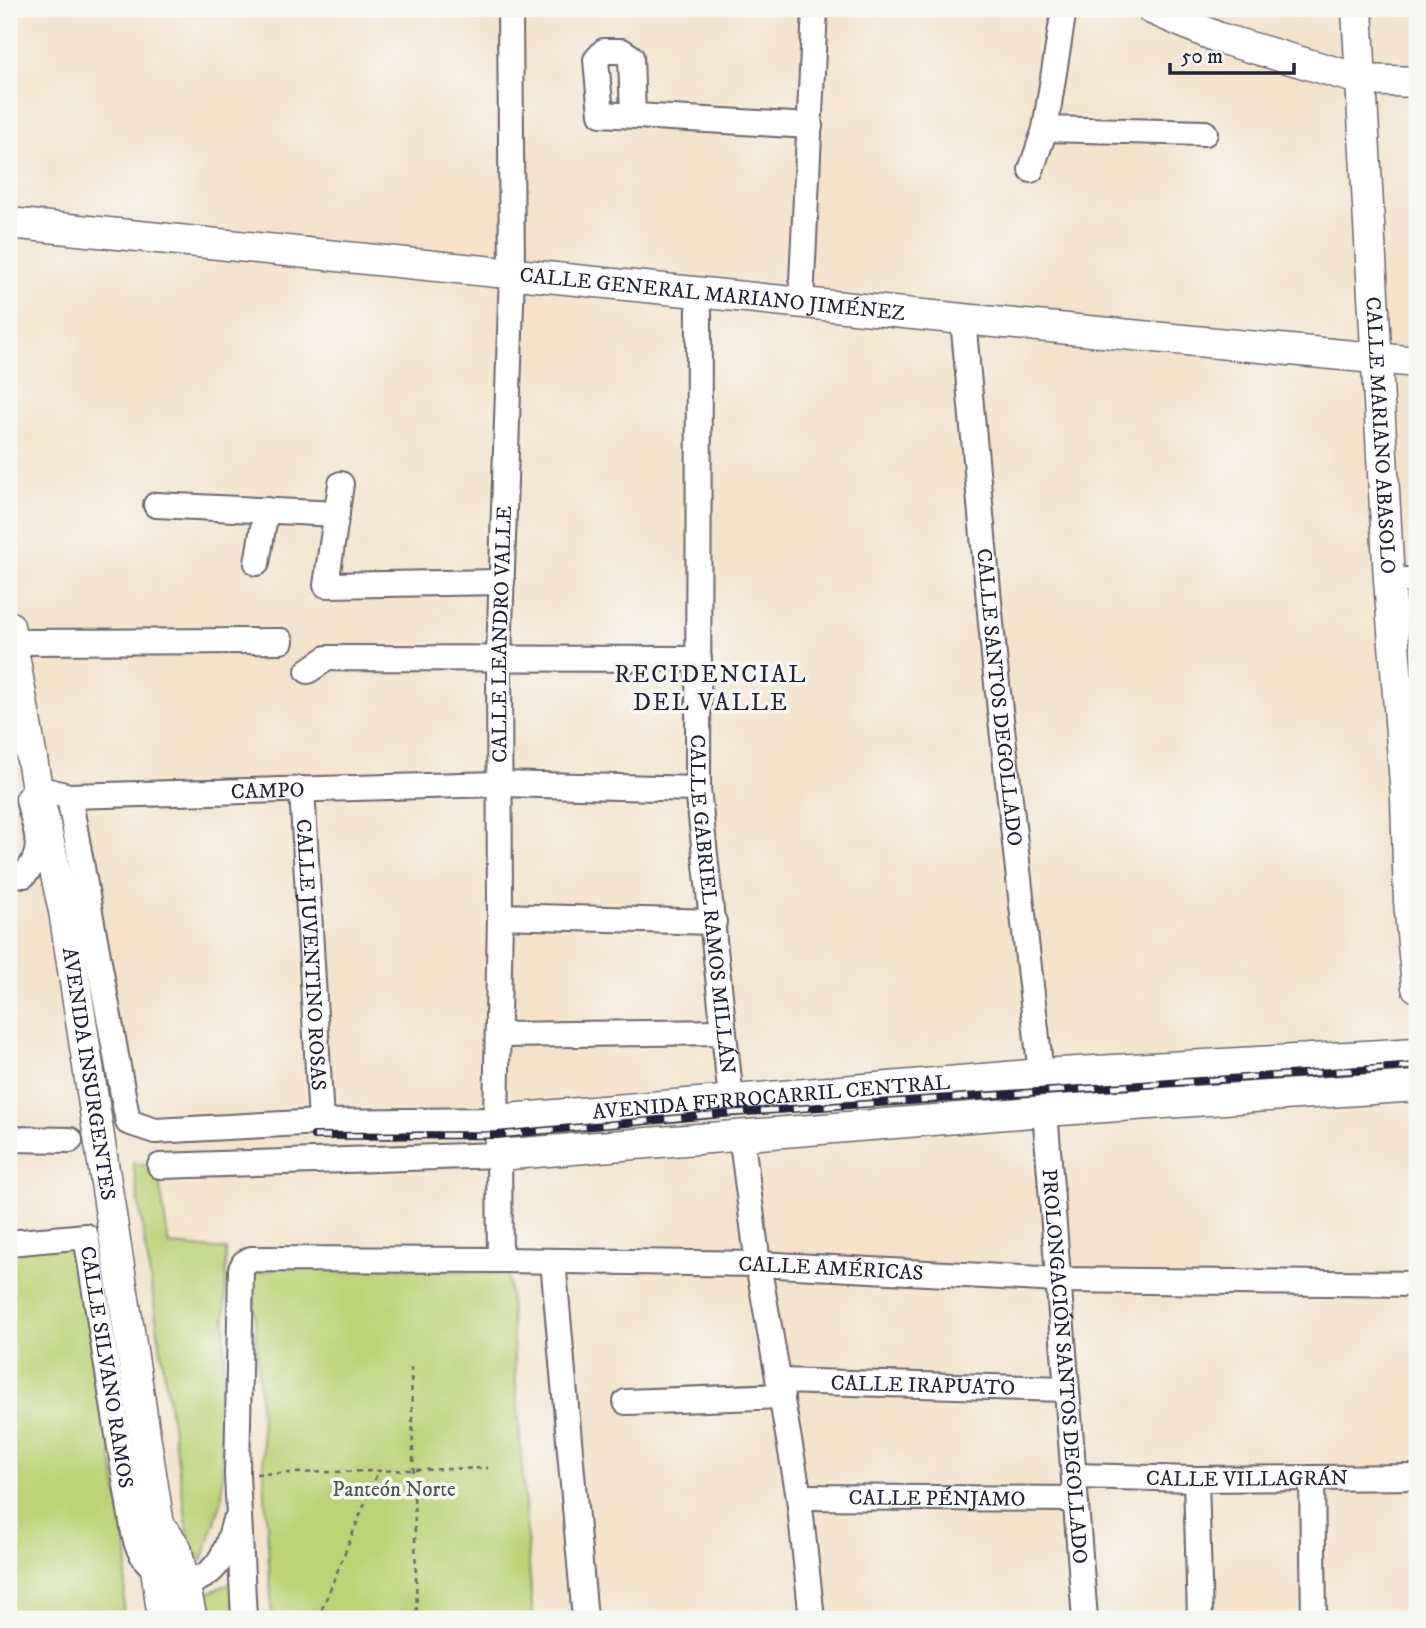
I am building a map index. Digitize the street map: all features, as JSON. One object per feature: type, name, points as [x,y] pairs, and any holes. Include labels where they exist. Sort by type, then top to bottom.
[{"type":"main road","points":[[1153,9],[1219,38],[1362,80],[1417,82]]},
{"type":"main road","name":"CALLE MARIANO ABASOLO","points":[[1357,9],[1376,359],[1403,580],[1417,987]]},
{"type":"main road","name":"CALLE GENERAL MARIANO JIMÉNEZ","points":[[9,223],[1417,362]]},
{"type":"main road","name":"AVENIDA INSURGENTES","points":[[11,646],[37,788],[64,911],[159,1525]]},
{"type":"main road","name":"AVENIDA FERROCARRIL CENTRAL","points":[[496,1120],[731,1098],[1041,1074],[1417,1053]]},
{"type":"main road","name":"AVENIDA FERROCARRIL CENTRAL","points":[[499,1155],[1045,1111],[1417,1086]]},
{"type":"main road","points":[[159,1525],[154,1554],[163,1619]]},
{"type":"main road","points":[[159,1525],[176,1548],[192,1619]]},
{"type":"street","name":"CALLE LEANDRO VALLE","points":[[500,1259],[496,1120],[500,916],[499,657],[512,273],[510,9]]},
{"type":"street","points":[[802,302],[815,9]]},
{"type":"street","points":[[1031,170],[1045,129],[1064,9]]},
{"type":"street","points":[[634,116],[810,126]]},
{"type":"street","points":[[1045,129],[1205,133]]},
{"type":"street","name":"CALLE GABRIEL RAMOS MILLÁN","points":[[699,291],[698,789],[731,1098]]},
{"type":"street","name":"CALLE SANTOS DEGOLLADO","points":[[963,319],[995,666],[1041,1074]]},
{"type":"street","points":[[341,484],[326,585],[502,582]]},
{"type":"street","points":[[156,505],[337,514]]},
{"type":"street","points":[[257,563],[266,510]]},
{"type":"street","points":[[11,646],[281,641]]},
{"type":"street","points":[[308,671],[327,658],[699,659]]},
{"type":"street","name":"CAMPO","points":[[37,788],[69,796],[499,784],[698,789]]},
{"type":"street","points":[[16,875],[35,864],[39,850],[28,799],[37,788]]},
{"type":"street","name":"CALLE JUVENTINO ROSAS","points":[[302,789],[321,1122]]},
{"type":"street","name":"AVENIDA FERROCARRIL CENTRAL","points":[[69,796],[128,1122],[155,1131],[321,1122],[496,1120]]},
{"type":"street","points":[[16,875],[48,892],[64,911]]},
{"type":"street","points":[[500,916],[714,922]]},
{"type":"street","points":[[498,1035],[723,1032]]},
{"type":"street","name":"PROLONGACIÓN SANTOS DEGOLLADO","points":[[1045,1111],[1085,1619]]},
{"type":"street","points":[[741,1134],[758,1265],[799,1497],[812,1619],[824,1619]]},
{"type":"street","points":[[9,1139],[70,1140]]},
{"type":"street","name":"AVENIDA FERROCARRIL CENTRAL","points":[[160,1166],[499,1155]]},
{"type":"street","name":"CALLE SILVANO RAMOS","points":[[9,1242],[86,1236],[136,1546],[144,1560],[155,1569]]},
{"type":"street","name":"CALLE AMÉRICAS","points":[[237,1475],[241,1269],[244,1263],[251,1259],[500,1259],[758,1265],[1059,1280],[1417,1284]]},
{"type":"street","points":[[553,1261],[585,1619]]},
{"type":"street","name":"CALLE IRAPUATO","points":[[626,1402],[781,1388],[1066,1389]]},
{"type":"street","points":[[237,1475],[244,1619]]},
{"type":"street","name":"CALLE VILLAGRÁN","points":[[1075,1488],[1196,1479],[1417,1477]]},
{"type":"street","points":[[1312,1478],[1314,1619]]},
{"type":"street","points":[[1196,1479],[1200,1619]]},
{"type":"street","name":"CALLE PÉNJAMO","points":[[799,1497],[1075,1488]]},
{"type":"street","points":[[184,1583],[196,1581],[216,1569],[228,1549],[239,1506]]},
{"type":"path","points":[[411,1367],[417,1619]]},
{"type":"path","points":[[237,1475],[488,1468]]},
{"type":"path","points":[[317,1619],[378,1471]]},
{"type":"green space","points":[[133,1163],[157,1167],[169,1245],[226,1250],[222,1500],[202,1561],[190,1545]]},
{"type":"green space","points":[[77,1244],[128,1556],[122,1619],[9,1619],[9,1249]]},
{"type":"green space","name":"Panteón Norte","points":[[304,1262],[508,1274],[533,1619],[272,1619],[253,1274]]},
{"type":"green space","points":[[237,1580],[236,1619],[216,1619],[206,1594]]},
{"type":"railway","points":[[314,1136],[497,1135],[733,1113],[1417,1066]]},
{"type":"district","name":"RECIDENCIAL DEL VALLE","points":[[711,688]]}]
